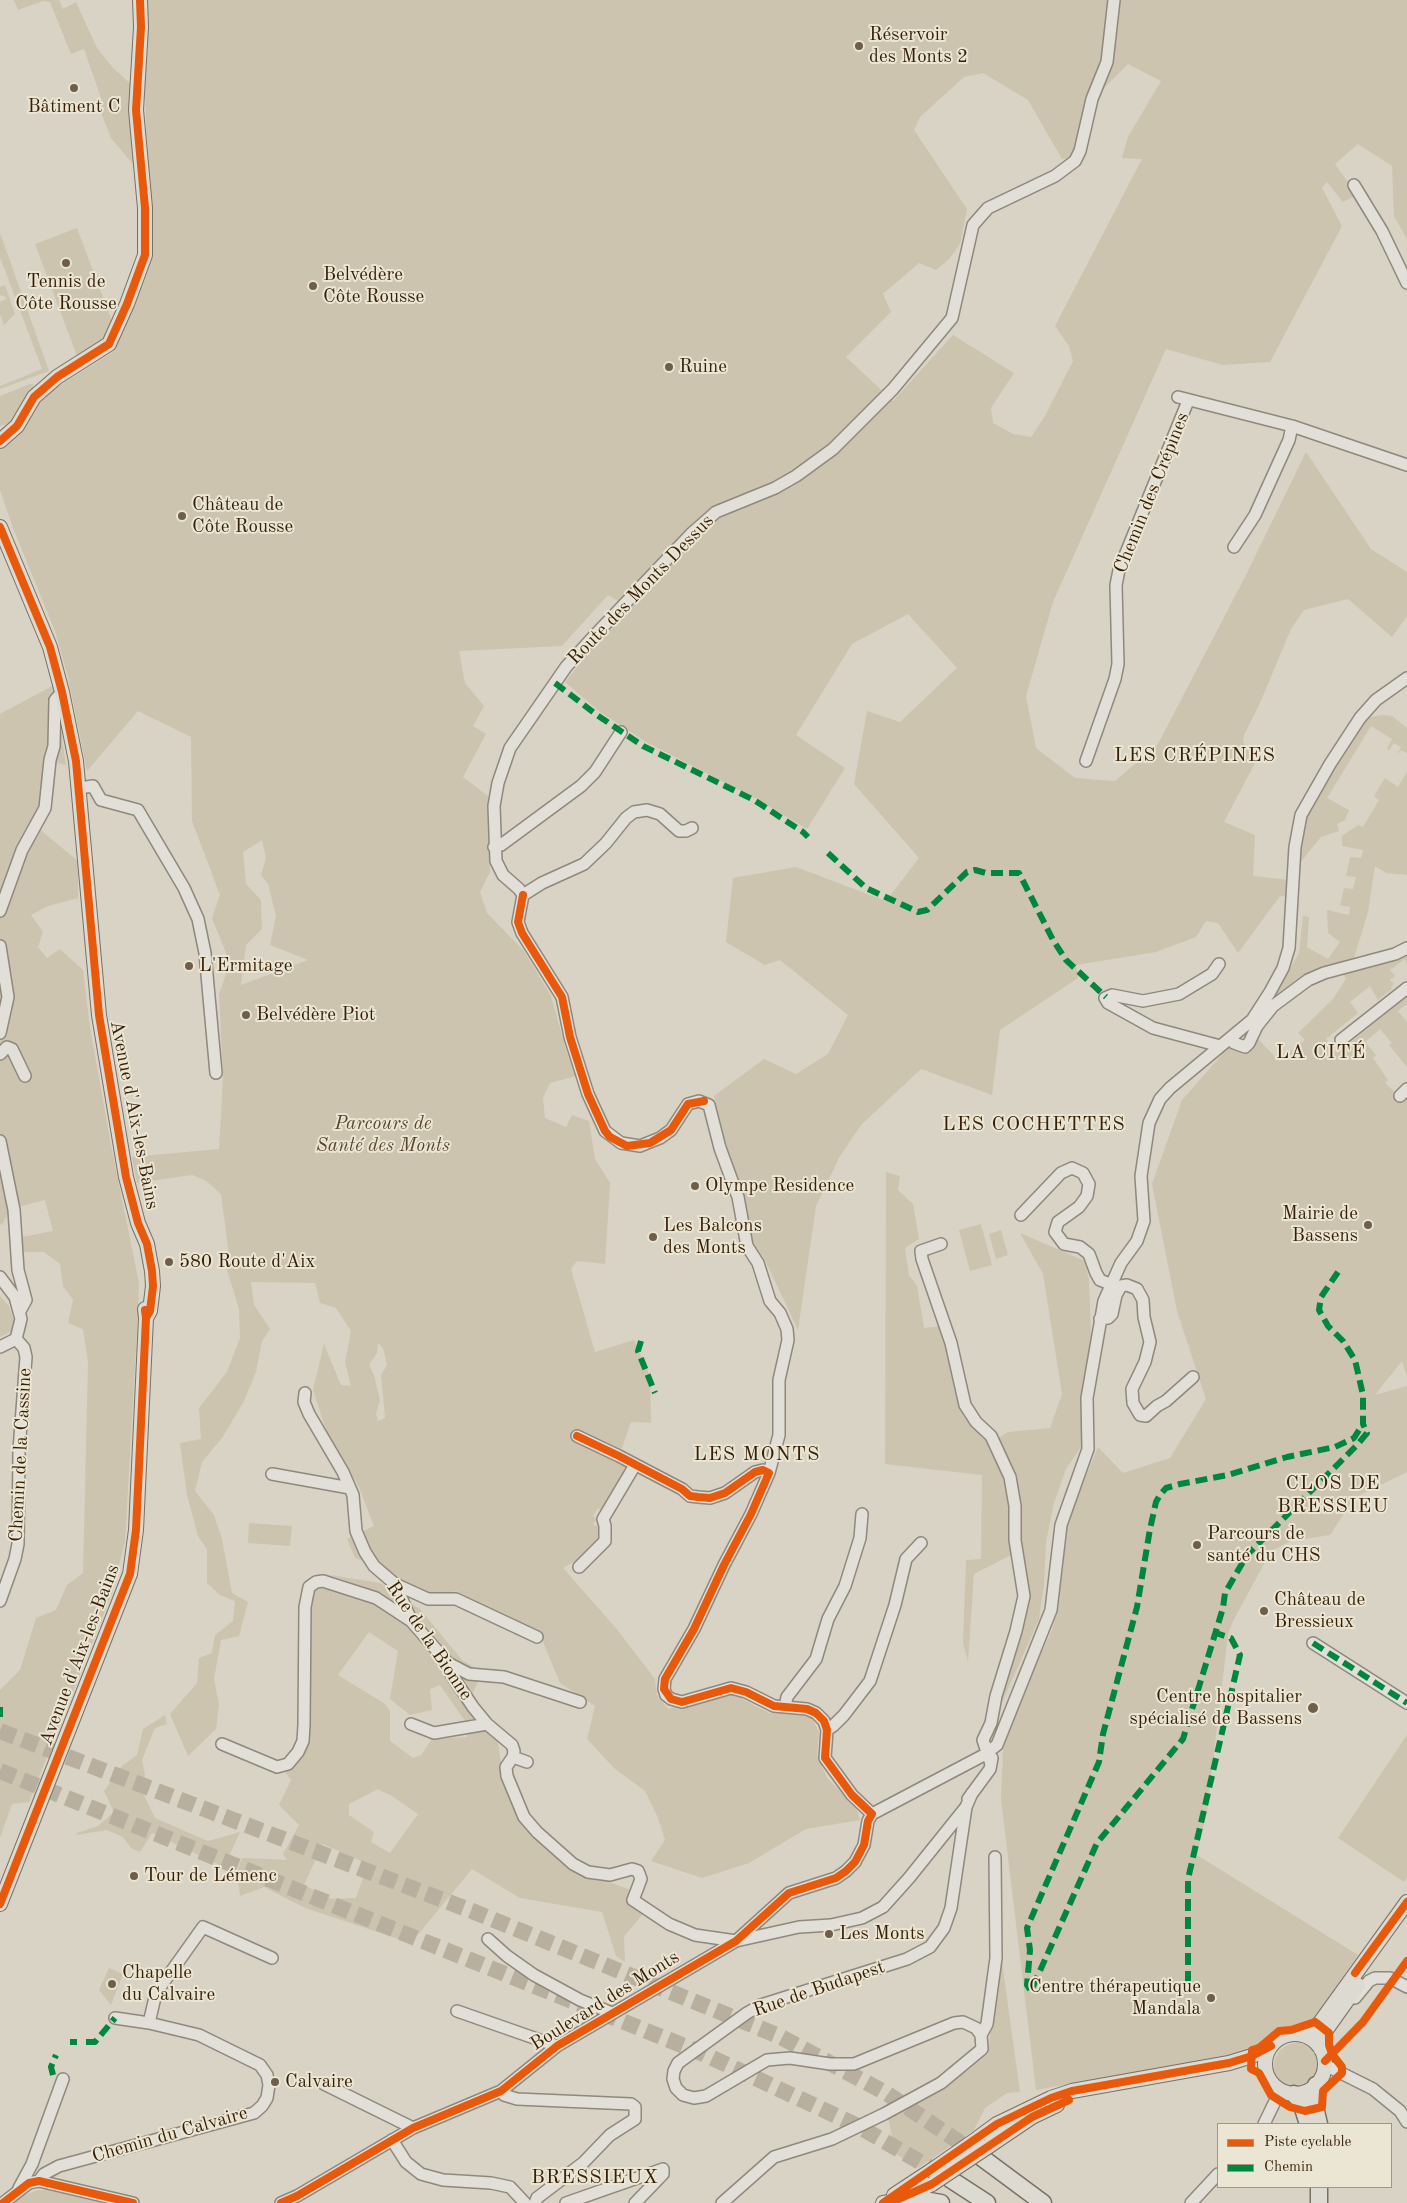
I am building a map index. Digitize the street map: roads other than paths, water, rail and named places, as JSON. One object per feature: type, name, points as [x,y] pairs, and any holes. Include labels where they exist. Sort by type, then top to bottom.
[{"type":"highway","points":[[1318,2123],[1314,2102],[1322,2074]]},
{"type":"highway","points":[[1287,2093],[1301,2102],[1308,2123]]},
{"type":"highway","points":[[983,2147],[1009,2177],[1043,2203]]},
{"type":"highway","points":[[928,2177],[938,2196],[946,2203]]},
{"type":"highway","points":[[950,2179],[986,2203]]},
{"type":"highway","points":[[1310,2188],[1310,2203]]},
{"type":"highway","points":[[1319,2188],[1319,2203]]},
{"type":"highway","points":[[888,2202],[924,2200],[941,2203]]},
{"type":"main road","points":[[0,441],[17,426],[34,397],[58,377],[109,344],[127,304],[145,255],[145,201],[136,110],[141,27],[140,0]]},
{"type":"main road","name":"Avenue d'Aix-les-Bains","points":[[0,527],[39,619],[62,692],[79,788],[94,986],[126,1177],[138,1223],[146,1318],[136,1530],[130,1574],[0,1904]]},
{"type":"main road","points":[[1304,2036],[1319,2024],[1407,1902]]},
{"type":"main road","points":[[1270,2046],[1264,2067],[1269,2081],[1287,2093],[1310,2090],[1322,2074],[1318,2046],[1336,2017],[1407,1918]]},
{"type":"main road","points":[[888,2202],[928,2177],[983,2147],[1012,2116],[1051,2098],[1229,2064],[1252,2056],[1289,2034],[1304,2036],[1318,2046]]},
{"type":"main road","points":[[1229,2064],[1264,2067]]},
{"type":"street","name":"Route des Monts Dessus","points":[[523,895],[519,888],[503,875],[496,861],[494,847],[494,806],[498,782],[510,748],[566,667],[639,586],[691,534],[716,512],[775,488],[796,476],[833,449],[893,389],[952,318],[973,224],[988,208],[1055,176],[1075,161],[1080,151],[1092,99],[1107,62],[1114,0]]},
{"type":"street","points":[[1354,185],[1382,231],[1407,283]]},
{"type":"street","name":"Chemin des Crépines","points":[[1086,761],[1115,679],[1118,664],[1116,585],[1119,570],[1183,399],[1292,426]]},
{"type":"street","points":[[1234,548],[1255,515],[1286,446],[1292,426],[1407,465]]},
{"type":"street","points":[[527,1762],[513,1757],[506,1767],[507,1776],[524,1817],[537,1832],[573,1864],[598,1875],[610,1875],[632,1869],[638,1871],[641,1879],[633,1900],[685,1932],[736,1941],[799,1927],[831,1925],[862,1918],[884,1907],[964,1814],[964,1803],[984,1778],[988,1756],[1051,1610],[1061,1525],[1088,1449],[1087,1398],[1104,1301],[1121,1263],[1137,1242],[1144,1221],[1141,1176],[1142,1155],[1154,1109],[1170,1088],[1220,1046],[1233,1038],[1252,1020],[1283,968],[1287,955],[1295,847],[1301,814],[1360,718],[1376,700],[1407,678]]},
{"type":"street","points":[[0,910],[22,850],[45,808],[50,760],[54,746],[55,700],[62,692]]},
{"type":"street","points":[[494,847],[501,846],[581,786],[595,772],[621,732]]},
{"type":"street","points":[[79,788],[93,786],[102,800],[138,810],[184,888],[198,919],[205,953],[216,1072]]},
{"type":"street","points":[[692,828],[686,831],[679,831],[660,814],[647,810],[634,812],[626,818],[606,843],[584,864],[542,883],[523,895],[518,922],[522,933],[545,966],[562,997],[570,1037],[588,1094],[605,1131],[613,1139],[627,1146],[650,1144],[671,1130],[688,1104],[699,1101],[709,1106],[720,1148],[738,1197],[747,1246],[758,1263],[770,1301],[780,1313],[787,1329],[788,1340],[779,1380],[779,1435],[769,1473],[752,1514],[712,1590],[688,1642],[665,1679],[664,1689],[671,1700],[682,1702],[725,1688],[731,1688],[746,1692],[766,1703],[784,1708],[807,1709],[816,1714],[824,1721],[827,1730],[825,1758],[832,1771],[852,1795],[872,1814]]},
{"type":"street","points":[[0,946],[8,997],[0,1033]]},
{"type":"street","points":[[1233,1038],[1234,1043],[1245,1047],[1257,1026],[1273,1006],[1308,980],[1324,973],[1395,954],[1407,948]]},
{"type":"street","points":[[1219,964],[1212,974],[1179,994],[1143,1001],[1112,995],[1105,998],[1108,1004],[1153,1028],[1220,1046]]},
{"type":"street","points":[[1341,1040],[1407,988]]},
{"type":"street","points":[[4,1050],[13,1036]]},
{"type":"street","points":[[4,1050],[12,1049],[25,1076]]},
{"type":"street","points":[[0,1141],[14,1210],[18,1270],[26,1300],[20,1310]]},
{"type":"street","points":[[1021,1215],[1062,1172],[1072,1168],[1083,1174],[1089,1184],[1087,1196],[1080,1207],[1058,1222],[1055,1232],[1064,1244],[1080,1247],[1089,1254],[1100,1280],[1110,1284]]},
{"type":"street","points":[[941,1244],[921,1251],[922,1259],[951,1343],[965,1405],[976,1422],[991,1436],[1010,1477],[1015,1506],[1015,1540],[1024,1596],[1016,1632],[996,1696],[991,1723],[983,1740],[988,1756]]},
{"type":"street","points":[[0,1277],[11,1290],[20,1310],[21,1325],[14,1340],[0,1347]]},
{"type":"street","points":[[1100,1319],[1108,1318],[1112,1314],[1116,1296],[1121,1286],[1127,1285],[1137,1289],[1143,1300],[1150,1342],[1145,1362],[1132,1389],[1133,1403],[1140,1415],[1146,1416],[1193,1377]]},
{"type":"street","name":"Chemin de la Cassine","points":[[0,1601],[15,1559],[18,1544],[19,1450],[26,1357],[24,1348],[14,1340]]},
{"type":"street","name":"Rue de la Bionne","points":[[305,1392],[304,1402],[309,1414],[343,1472],[350,1488],[359,1541],[374,1566],[395,1584],[412,1622],[448,1663],[458,1684],[487,1724],[512,1745],[513,1757]]},
{"type":"street","points":[[576,1436],[682,1489],[690,1496],[710,1498],[725,1493],[755,1472],[763,1470],[769,1473]]},
{"type":"street","points":[[579,1567],[605,1541],[603,1519],[635,1465]]},
{"type":"street","points":[[272,1474],[350,1488]]},
{"type":"street","points":[[784,1708],[787,1697],[816,1659],[828,1619],[845,1586],[860,1538],[862,1514]]},
{"type":"street","points":[[827,1730],[844,1715],[870,1681],[895,1605],[906,1559],[921,1543]]},
{"type":"street","points":[[222,1744],[277,1767],[288,1764],[298,1752],[303,1741],[304,1725],[304,1607],[309,1587],[316,1582],[323,1581],[376,1598],[412,1622]]},
{"type":"street","points":[[395,1584],[432,1600],[456,1598],[537,1637]]},
{"type":"street","points":[[1312,1643],[1407,1703]]},
{"type":"street","points":[[448,1663],[469,1674],[504,1676],[580,1702]]},
{"type":"street","points":[[411,1724],[434,1733],[487,1724]]},
{"type":"street","points":[[736,1941],[788,1893],[826,1881],[846,1871],[855,1862],[864,1845],[868,1822],[872,1814],[988,1756]]},
{"type":"street","name":"Rue de Budapest","points":[[964,1814],[950,1908],[944,1928],[930,1947],[907,1959],[761,2005],[678,2063],[673,2079],[676,2088],[683,2095],[694,2098],[706,2096],[767,2060],[790,2058],[830,2064],[854,2064],[954,2023],[963,2022],[971,2024],[981,2035]]},
{"type":"street","points":[[722,2203],[774,2156],[832,2139],[941,2083],[982,2049],[981,2035],[987,2024],[996,1958],[995,1857]]},
{"type":"street","points":[[149,2023],[156,1993],[203,1927],[272,1958]]},
{"type":"street","points":[[488,1939],[507,1956],[534,1975],[580,2000],[612,2013]]},
{"type":"street","name":"Boulevard des Monts","points":[[281,2203],[297,2196],[412,2128],[501,2091],[556,2046],[736,1941]]},
{"type":"street","points":[[1336,2017],[1346,2011],[1369,1982],[1375,1978],[1390,1978],[1407,1987]]},
{"type":"street","points":[[457,2010],[556,2046]]},
{"type":"street","name":"Chemin du Calvaire","points":[[39,2181],[44,2174],[59,2166],[254,2113],[267,2098],[269,2085],[267,2075],[260,2065],[199,2035],[149,2023],[115,2018]]},
{"type":"street","points":[[1322,2074],[1342,2073],[1378,2093],[1400,2111],[1407,2122]]},
{"type":"street","points":[[17,2191],[32,2164],[63,2078]]},
{"type":"street","points":[[324,2084],[412,2128]]},
{"type":"street","points":[[501,2091],[504,2095],[517,2099],[631,2104],[635,2107],[637,2116],[635,2120],[610,2135],[583,2163],[537,2198],[535,2203]]},
{"type":"street","points":[[1265,2123],[1287,2093]]},
{"type":"street","points":[[392,2140],[406,2162],[421,2174],[443,2180],[491,2183],[510,2187],[525,2203]]},
{"type":"street","points":[[566,2203],[663,2169],[663,2174],[635,2203]]},
{"type":"street","points":[[1191,2203],[1217,2175]]},
{"type":"street","points":[[3,2203],[29,2183],[39,2181],[133,2203]]},
{"type":"tunnel","points":[[0,1731],[472,1911],[779,2036],[886,2093],[977,2154]]},
{"type":"tunnel","points":[[0,1771],[704,2054],[858,2126],[946,2177]]},
{"type":"place","name":"Réservoir des Monts 2","points":[[859,46]]},
{"type":"place","name":"Bâtiment C","points":[[74,88]]},
{"type":"place","name":"Tennis de Côte Rousse","points":[[66,263]]},
{"type":"place","name":"Belvédère Côte Rousse","points":[[313,286]]},
{"type":"place","name":"Ruine","points":[[669,367]]},
{"type":"place","name":"Château de Côte Rousse","points":[[182,516]]},
{"type":"place","name":"L'Ermitage","points":[[189,966]]},
{"type":"place","name":"Belvédère Piot","points":[[246,1015]]},
{"type":"place","name":"Olympe Residence","points":[[695,1186]]},
{"type":"place","name":"Mairie de Bassens","points":[[1368,1225]]},
{"type":"place","name":"Les Balcons des Monts","points":[[653,1237]]},
{"type":"place","name":"580 Route d'Aix","points":[[169,1262]]},
{"type":"place","name":"Parcours de santé du CHS","points":[[1197,1545]]},
{"type":"place","name":"Château de Bressieux","points":[[1264,1611]]},
{"type":"place","name":"Centre hospitalier spécialisé de Bassens","points":[[1313,1708]]},
{"type":"place","name":"Tour de Lémenc","points":[[134,1876]]},
{"type":"place","name":"Les Monts","points":[[829,1934]]},
{"type":"place","name":"Chapelle du Calvaire","points":[[112,1984]]},
{"type":"place","name":"Centre thérapeutique Mandala","points":[[1211,1998]]},
{"type":"place","name":"Calvaire","points":[[275,2082]]},
{"type":"district","name":"LES CRÉPINES","points":[[1195,756]]},
{"type":"district","name":"LA CITÉ","points":[[1321,1053]]},
{"type":"district","name":"LES COCHETTES","points":[[1034,1125]]},
{"type":"district","name":"LES MONTS","points":[[757,1455]]},
{"type":"district","name":"CLOS DE BRESSIEU","points":[[1333,1496]]},
{"type":"district","name":"BRESSIEUX","points":[[595,2178]]},
{"type":"park label","name":"Parcours de Santé des Monts","points":[[383,1135]]}]
